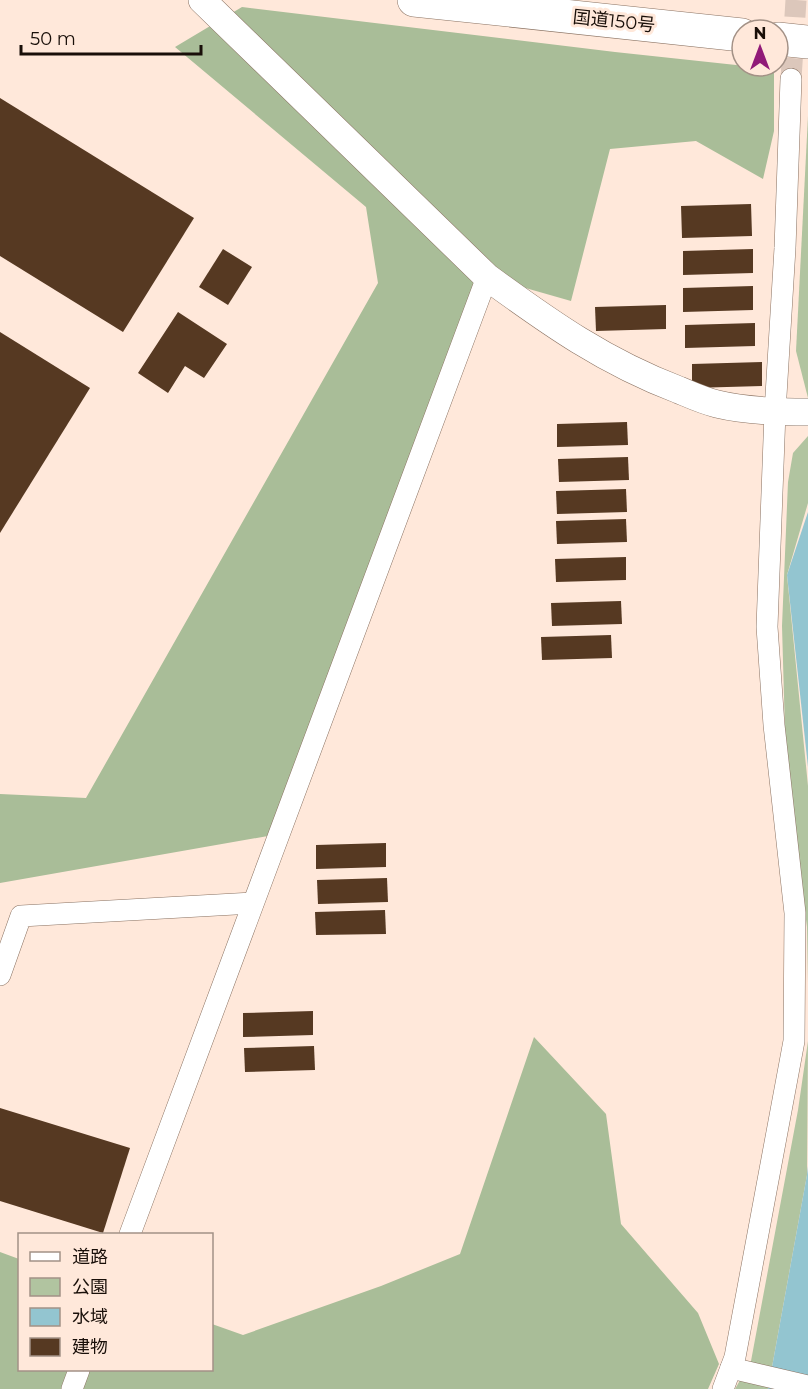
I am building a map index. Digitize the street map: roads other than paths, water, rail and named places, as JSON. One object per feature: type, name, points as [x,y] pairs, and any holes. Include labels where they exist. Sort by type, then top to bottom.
[{"type":"highway","name":"国道150号","points":[[414,0],[730,34]]},
{"type":"highway","points":[[790,40],[808,42]]},
{"type":"street","points":[[202,0],[487,277],[591,349],[642,376],[717,404],[775,412],[808,412]]},
{"type":"street","points":[[723,1389],[735,1358],[794,1041],[795,913],[774,726],[767,627],[791,79]]},
{"type":"street","points":[[129,1233],[487,277]]},
{"type":"street","points":[[0,975],[21,916],[253,903]]},
{"type":"street","points":[[731,1368],[808,1386]]},
{"type":"street","points":[[72,1389],[79,1371]]},
{"type":"water","points":[[808,512],[808,767],[787,575]]},
{"type":"water","points":[[808,1166],[808,1389],[768,1389],[807,1175]]},
{"type":"tunnel","points":[[791,79],[796,0]]}]
